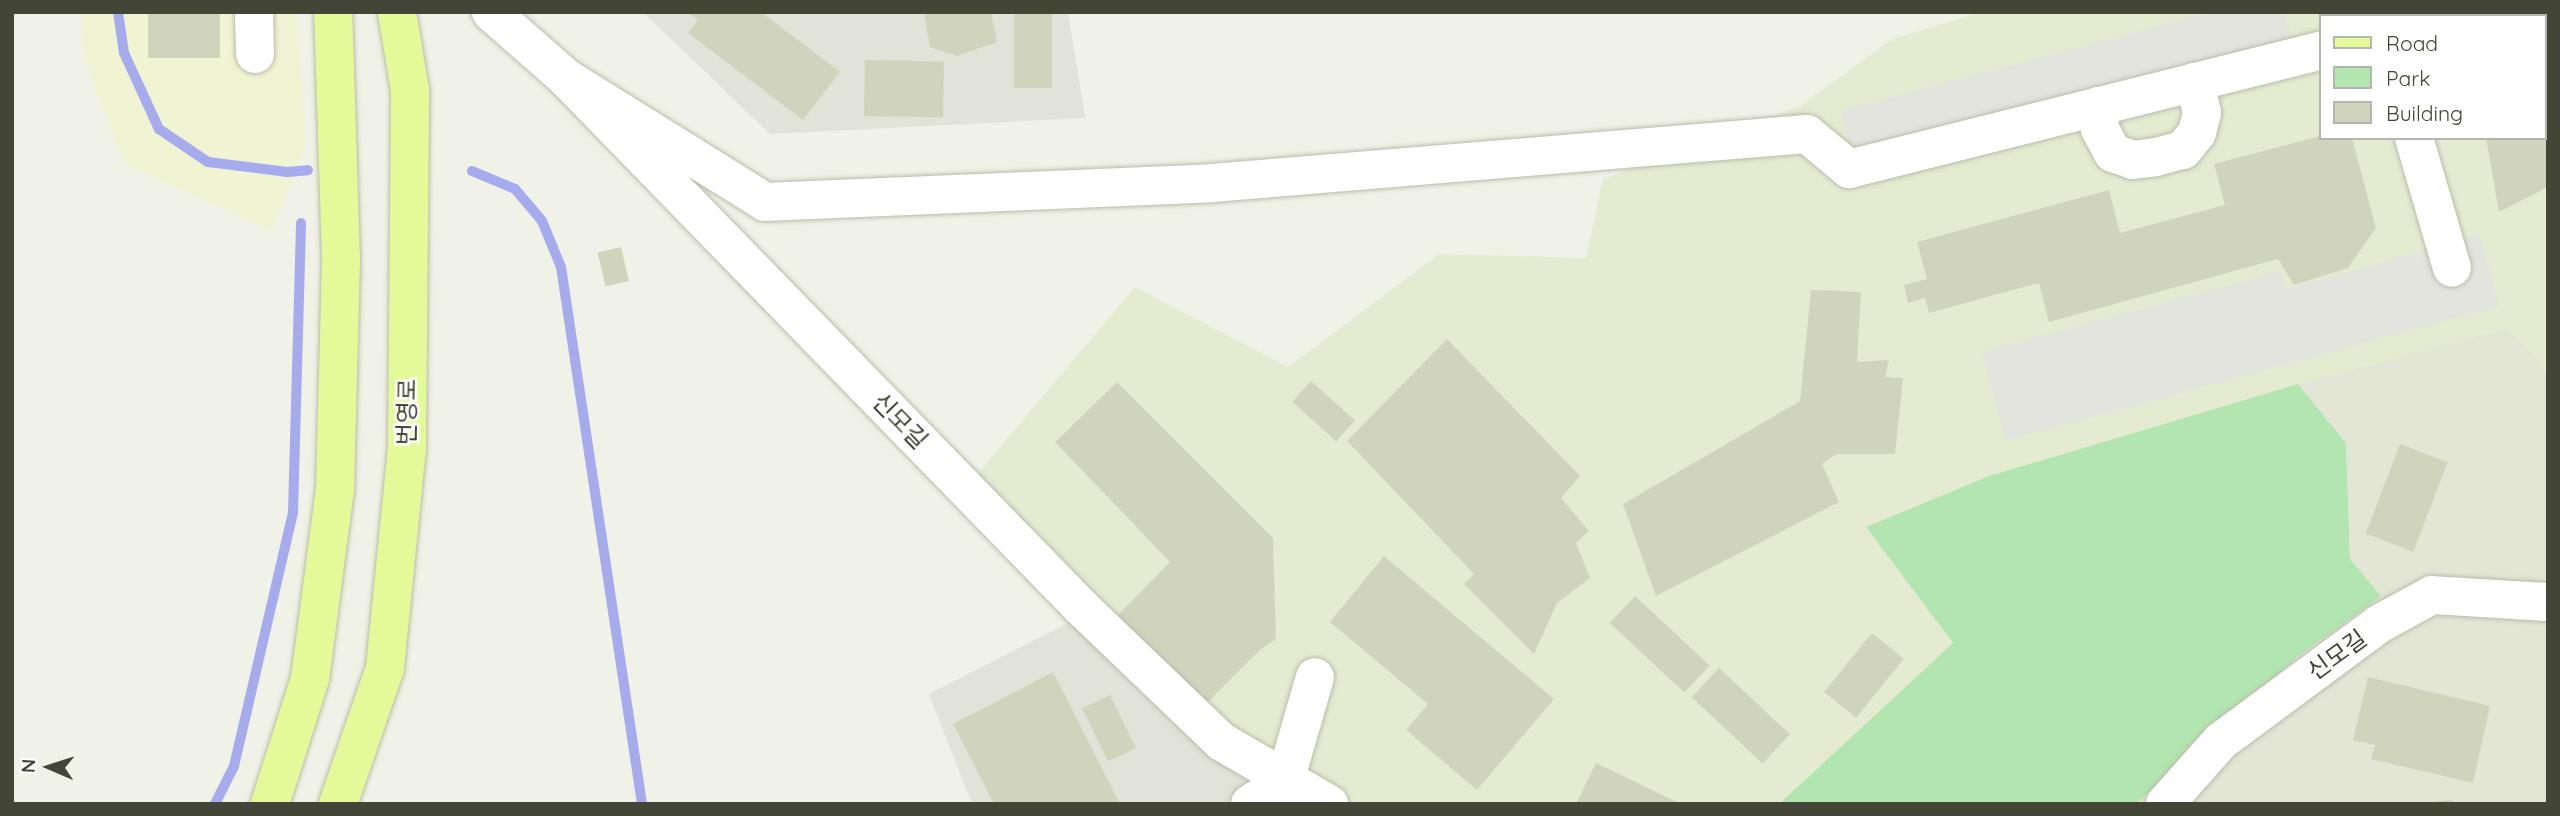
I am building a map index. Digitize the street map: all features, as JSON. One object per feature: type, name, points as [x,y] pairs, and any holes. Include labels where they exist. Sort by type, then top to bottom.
[{"type":"main road","points":[[270,804],[310,679],[335,490],[341,260],[333,12]]},
{"type":"main road","name":"번영로","points":[[338,804],[385,668],[407,449],[410,90],[397,12]]},
{"type":"street","points":[[254,12],[256,54]]},
{"type":"street","name":"신모길","points":[[491,12],[566,78],[1081,607],[1222,742],[1285,781],[1329,804]]},
{"type":"street","points":[[566,78],[765,202],[1212,183],[1807,134],[1849,169],[2318,51]]},
{"type":"street","points":[[2098,106],[2100,129],[2113,153],[2133,160],[2156,157],[2183,150],[2197,133],[2202,113],[2195,82]]},
{"type":"street","points":[[2415,140],[2452,268]]},
{"type":"street","name":"신모길","points":[[2165,804],[2221,741],[2379,624],[2432,595],[2548,602]]},
{"type":"street","points":[[1251,804],[1285,781],[1315,677]]},
{"type":"shaded area","points":[[80,12],[296,12],[306,143],[272,231],[124,163],[85,60]]},
{"type":"shaded area","points":[[643,12],[1068,12],[1085,118],[770,134]]},
{"type":"shaded area","points":[[1982,12],[2548,12],[2548,366],[2545,368],[2508,328],[2298,384],[1989,476],[1866,527],[1953,643],[1779,804],[1321,804],[957,498],[1135,287],[1288,367],[1439,254],[1586,258],[1603,179],[1800,106],[1892,39]]},
{"type":"shaded area","points":[[2211,12],[2284,12],[2294,45],[1853,154],[1840,111]]},
{"type":"shaded area","points":[[2480,235],[2499,306],[2005,441],[1982,352],[2280,271],[2285,289]]},
{"type":"shaded area","points":[[2508,328],[2545,368],[2548,383],[2548,804],[2136,804],[2297,657],[2380,596],[2350,559],[2346,443],[2298,384]]},
{"type":"shaded area","points":[[1078,618],[1338,804],[972,804],[929,694]]},
{"type":"green space","points":[[2298,384],[2346,443],[2350,559],[2381,596],[2297,657],[2136,804],[1779,804],[1953,643],[1866,527],[1989,476]]},
{"type":"building","points":[[148,12],[220,12],[220,58],[148,58]]},
{"type":"building","points":[[687,12],[761,12],[840,72],[803,120],[688,33],[698,20]]},
{"type":"building","points":[[924,12],[991,12],[997,42],[957,56],[930,47]]},
{"type":"building","points":[[1014,12],[1052,12],[1052,88],[1014,88]]},
{"type":"building","points":[[2431,12],[2548,12],[2548,187],[2499,212],[2486,140],[2546,140],[2546,14]]},
{"type":"building","points":[[865,60],[944,61],[943,117],[864,116]]},
{"type":"building","points":[[2318,137],[2318,140],[2353,140],[2376,228],[2348,268],[2294,285],[2278,259],[2049,322],[2039,283],[1929,313],[1925,298],[1908,303],[1904,285],[1927,279],[1917,242],[2109,190],[2120,233],[2225,205],[2214,164]]},
{"type":"building","points":[[621,247],[629,281],[605,287],[598,252]]},
{"type":"building","points":[[1811,290],[1861,292],[1857,362],[1889,360],[1885,377],[1903,378],[1895,454],[1836,454],[1822,464],[1839,502],[1656,596],[1623,504],[1800,401]]},
{"type":"building","points":[[1447,339],[1580,476],[1561,498],[1589,531],[1576,543],[1590,578],[1557,603],[1534,654],[1464,584],[1474,574],[1347,441]]},
{"type":"building","points":[[1311,381],[1355,420],[1336,441],[1292,402]]},
{"type":"building","points":[[1117,382],[1273,538],[1276,639],[1260,650],[1203,707],[1113,620],[1170,562],[1055,442]]},
{"type":"building","points":[[2400,444],[2448,462],[2413,552],[2366,534]]},
{"type":"building","points":[[1384,556],[1554,699],[1477,790],[1406,730],[1428,704],[1330,622]]},
{"type":"building","points":[[1635,596],[1710,666],[1684,693],[1610,623]]},
{"type":"building","points":[[1872,633],[1904,659],[1856,718],[1824,692]]},
{"type":"building","points":[[1719,668],[1790,734],[1763,763],[1692,697]]},
{"type":"building","points":[[1053,672],[1120,804],[994,804],[953,724]]},
{"type":"building","points":[[2368,677],[2490,706],[2473,783],[2371,759],[2375,745],[2353,740]]},
{"type":"building","points":[[1110,695],[1136,748],[1108,762],[1082,709]]},
{"type":"building","points":[[1596,763],[1681,804],[1576,804]]},
{"type":"building","points":[[2452,800],[2453,804],[2430,802]]},
{"type":"waterway","points":[[118,12],[124,53],[159,129],[208,162],[287,172],[308,170]]},
{"type":"waterway","points":[[472,171],[515,189],[542,221],[561,267],[642,804]]},
{"type":"waterway","points":[[215,804],[234,766],[293,512],[301,223]]}]
